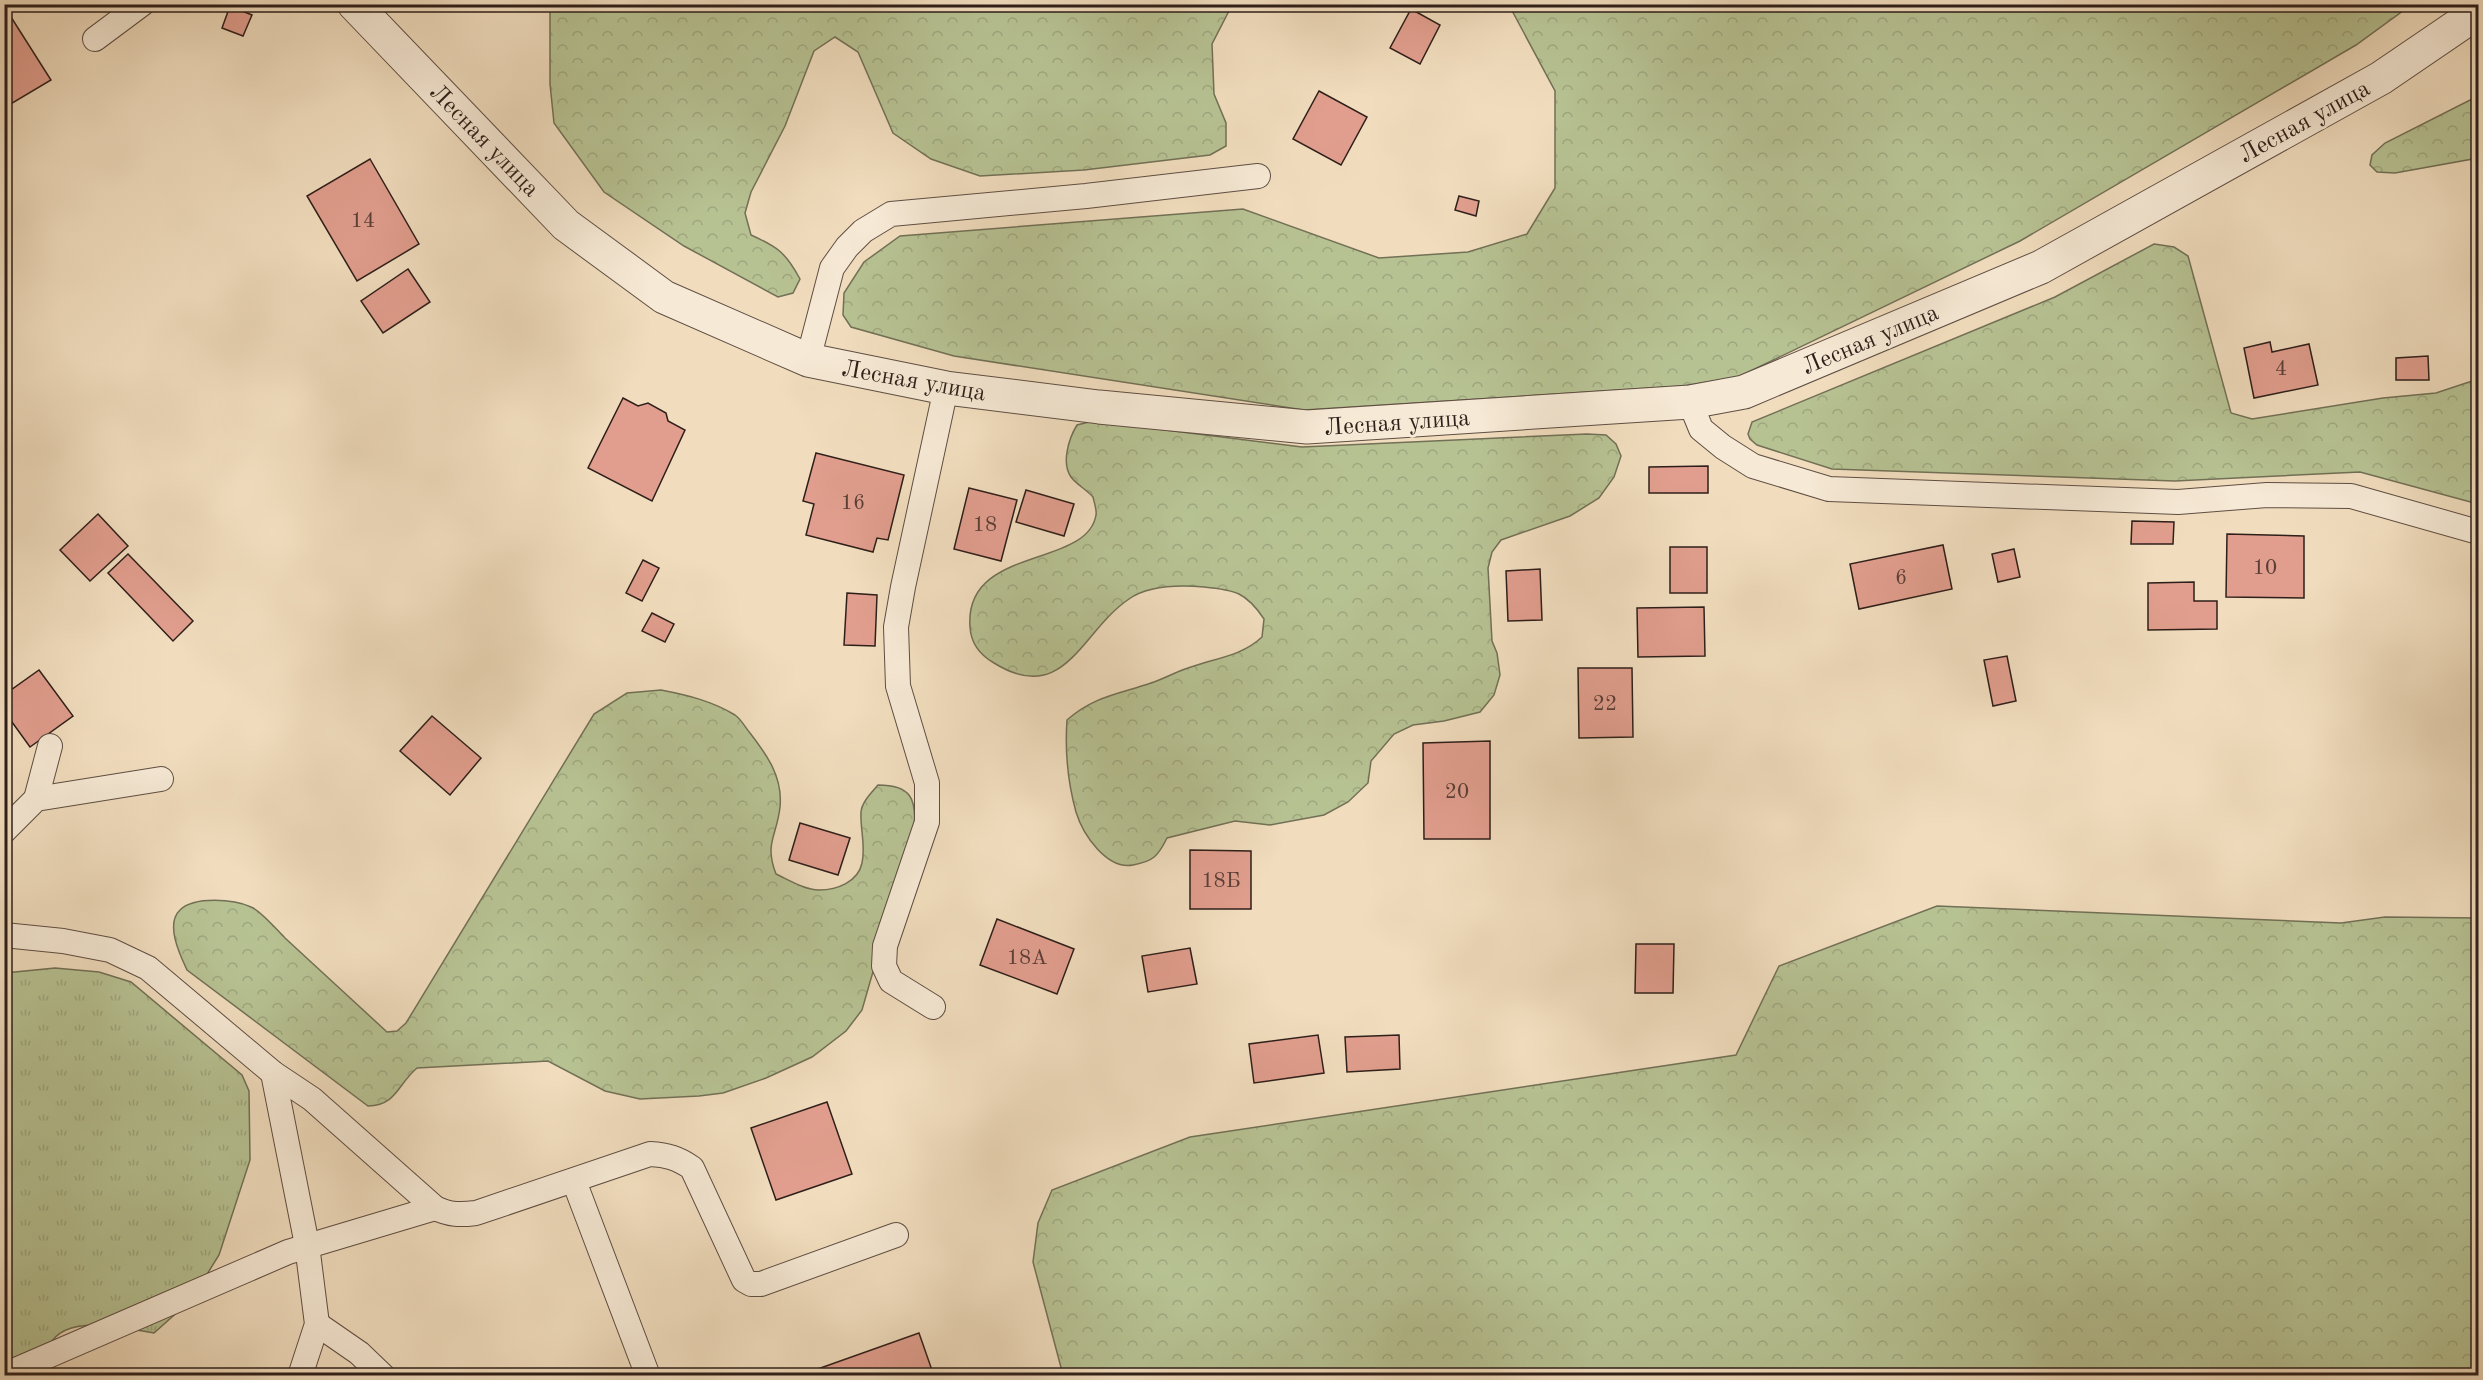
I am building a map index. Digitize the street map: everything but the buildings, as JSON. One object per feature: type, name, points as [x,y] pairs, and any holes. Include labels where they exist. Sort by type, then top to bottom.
[{"type":"street","name":"Лесная улица","points":[[354,4],[566,225],[664,297],[808,360],[946,388],[1099,407],[1307,428],[1690,402],[1744,392],[2041,267],[2381,78],[2478,12]]},
{"type":"lane","points":[[95,39],[142,4]]},
{"type":"lane","points":[[808,360],[832,268],[847,247],[863,231],[891,214],[1086,196],[1257,176]]},
{"type":"lane","points":[[933,1007],[891,981],[884,966],[885,946],[927,822],[927,783],[898,686],[896,627],[946,388]]},
{"type":"lane","points":[[1690,402],[1701,429],[1752,466],[1829,489],[2178,502],[2268,495],[2351,496],[2478,532]]},
{"type":"lane","points":[[4,831],[36,798],[50,746]]},
{"type":"lane","points":[[36,798],[161,779]]},
{"type":"lane","points":[[4,936],[63,941],[110,950],[148,968],[244,1046],[273,1073],[312,1099],[435,1208],[455,1215],[476,1213],[650,1154],[667,1155],[679,1159],[692,1168],[744,1280],[751,1284],[761,1284],[896,1235]]},
{"type":"lane","points":[[273,1073],[307,1245],[317,1324],[300,1376]]},
{"type":"lane","points":[[574,1181],[648,1376]]},
{"type":"lane","points":[[4,1375],[307,1245],[435,1208]]},
{"type":"lane","points":[[317,1324],[359,1353],[383,1376]]},
{"type":"green space","points":[[550,5],[1232,5],[1212,44],[1214,94],[1226,123],[1226,146],[1210,155],[1084,170],[980,176],[931,159],[893,133],[858,52],[835,37],[814,51],[785,126],[751,192],[745,213],[751,235],[780,252],[800,279],[793,293],[778,297],[684,246],[604,192],[554,123],[550,84]]},
{"type":"green space","points":[[1509,5],[2411,5],[2356,45],[2020,241],[1738,377],[1683,386],[1304,410],[954,356],[851,327],[843,315],[844,293],[864,262],[900,236],[1243,209],[1379,258],[1468,252],[1527,234],[1555,188],[1555,91]]},
{"type":"green space","points":[[2478,96],[2478,158],[2395,173],[2377,172],[2370,165],[2372,155],[2385,143]]},
{"type":"green space","points":[[2154,244],[2174,247],[2188,256],[2231,413],[2252,419],[2383,398],[2436,393],[2478,379],[2478,504],[2360,472],[2175,481],[1832,469],[1757,445],[1750,439],[1748,434],[1752,422],[2055,297]]},
{"type":"green space","points":[[1093,421],[1302,447],[1606,435],[1616,444],[1621,456],[1614,477],[1599,498],[1570,516],[1501,540],[1492,552],[1488,568],[1492,641],[1497,653],[1500,675],[1494,695],[1480,712],[1444,721],[1413,725],[1394,734],[1371,761],[1368,783],[1348,802],[1324,815],[1270,825],[1235,821],[1167,838],[1158,853],[1151,859],[1133,865],[1123,865],[1114,862],[1097,849],[1079,821],[1069,778],[1067,720],[1087,706],[1117,693],[1247,648],[1262,637],[1264,619],[1251,603],[1232,591],[1195,586],[1165,587],[1137,594],[1129,599],[1112,613],[1070,660],[1055,671],[1038,676],[1018,674],[994,663],[981,653],[974,644],[970,627],[973,601],[986,582],[1027,560],[1072,544],[1088,532],[1096,515],[1093,497],[1071,477],[1066,458],[1071,437],[1077,425]]},
{"type":"green space","points":[[661,690],[699,699],[735,715],[762,750],[776,776],[780,796],[780,807],[771,847],[773,863],[776,874],[797,884],[814,890],[826,890],[846,884],[856,875],[860,870],[863,857],[862,808],[878,785],[905,791],[913,802],[914,829],[862,1010],[846,1031],[812,1057],[766,1078],[723,1093],[640,1099],[605,1091],[548,1061],[417,1068],[391,1098],[378,1105],[368,1106],[187,970],[175,940],[174,923],[180,910],[195,902],[214,900],[244,904],[264,916],[387,1032],[397,1031],[406,1023],[594,714],[627,693]]},
{"type":"green space","points":[[1937,906],[2341,923],[2385,917],[2478,918],[2478,1375],[1063,1375],[1033,1262],[1038,1223],[1052,1190],[1190,1137],[1736,1055],[1779,966]]},
{"type":"green space","points":[[55,968],[99,972],[131,982],[242,1075],[249,1091],[250,1160],[219,1255],[191,1300],[154,1333],[94,1325],[65,1330],[54,1338],[47,1351],[45,1370],[49,1375],[5,1376],[5,973]]}]
